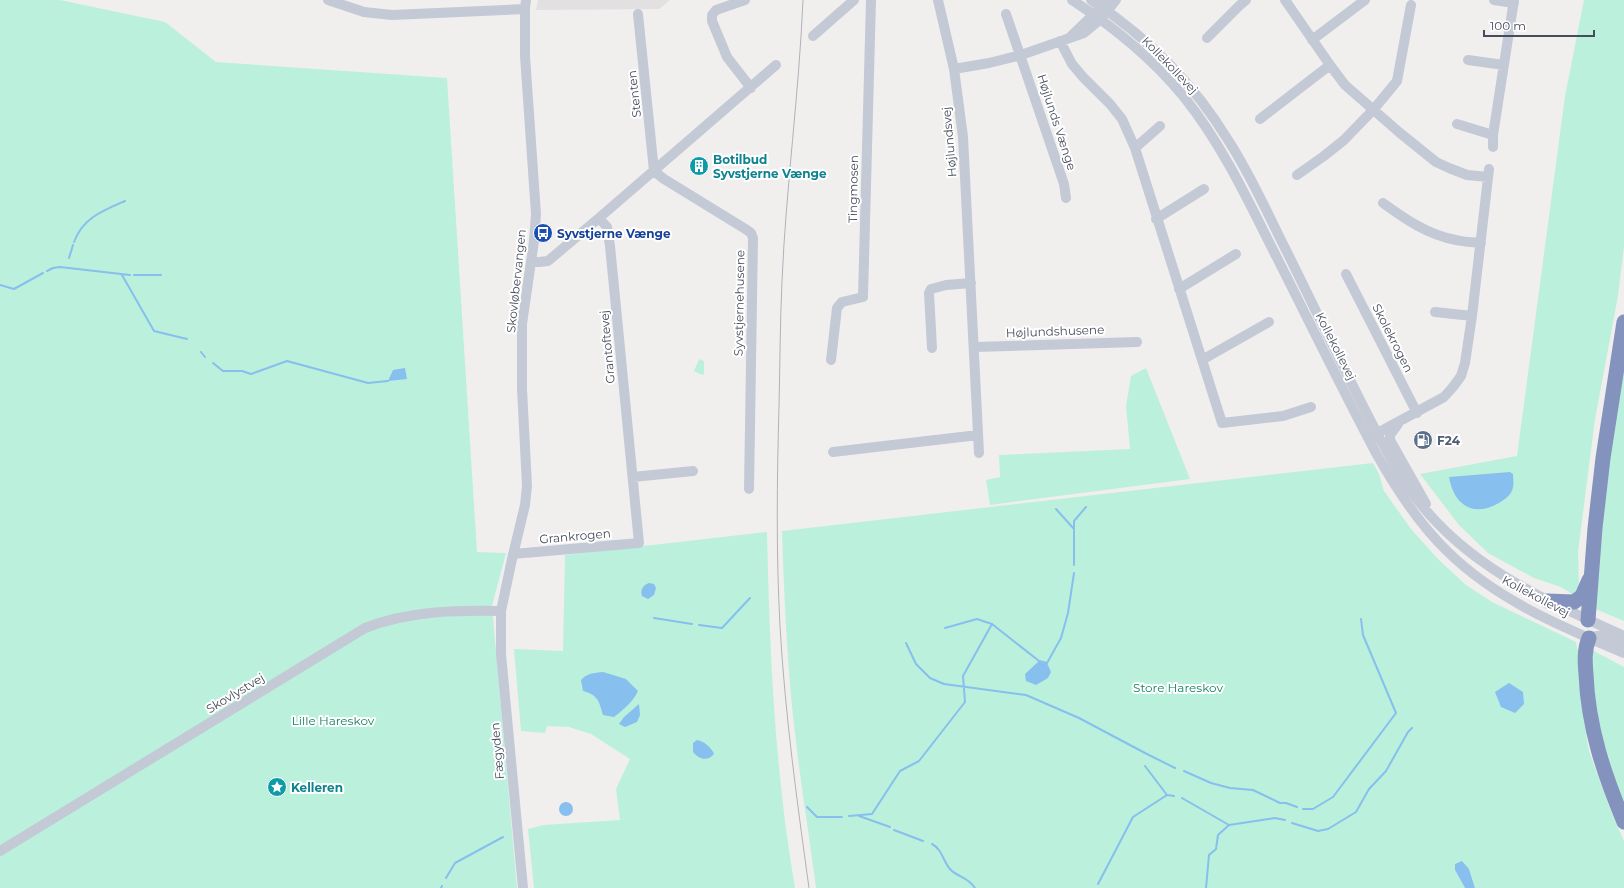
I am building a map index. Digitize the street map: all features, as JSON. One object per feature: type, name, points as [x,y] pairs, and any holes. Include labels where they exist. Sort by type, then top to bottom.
[{"type":"highway","points":[[1588,620],[1590,576],[1603,458],[1624,322]]},
{"type":"highway","points":[[1547,601],[1574,602],[1582,596],[1590,576]]},
{"type":"highway","points":[[1589,638],[1585,654],[1586,688],[1593,734],[1606,779],[1624,822]]},
{"type":"street","points":[[328,0],[364,12],[392,14],[525,4]]},
{"type":"street","points":[[745,0],[716,10],[712,15],[712,21],[728,57],[751,88]]},
{"type":"street","points":[[813,36],[853,0]]},
{"type":"street","name":"Tingmosen","points":[[831,360],[837,308],[842,302],[863,298],[871,0]]},
{"type":"street","name":"Højlundsvej","points":[[938,0],[954,69],[963,137],[979,453]]},
{"type":"street","name":"Kollekollevej","points":[[1072,0],[1124,37],[1153,63],[1183,96],[1210,132],[1373,435],[1405,483],[1435,522],[1466,549],[1494,570],[1547,601],[1624,636]]},
{"type":"street","name":"Kollekollevej","points":[[1091,0],[1105,6],[1161,56],[1200,101],[1228,140],[1259,197],[1373,435],[1393,482],[1415,514],[1447,551],[1489,586],[1515,602],[1589,638],[1624,653]]},
{"type":"street","points":[[954,69],[989,63],[1021,55],[1060,42],[1070,37],[1097,17],[1105,6],[1116,0]]},
{"type":"street","points":[[1207,38],[1246,0]]},
{"type":"street","points":[[1285,0],[1312,40],[1345,84],[1412,143],[1436,162],[1467,175],[1488,173],[1466,363],[1461,376],[1444,397],[1373,435]]},
{"type":"street","points":[[1312,40],[1365,0]]},
{"type":"street","points":[[1493,147],[1493,135],[1514,2],[1494,0]]},
{"type":"street","name":"Skovløbervangen","points":[[501,611],[525,505],[527,486],[522,389],[522,324],[536,214],[525,59],[525,4]]},
{"type":"street","points":[[1297,175],[1344,140],[1374,109],[1397,82],[1411,5]]},
{"type":"street","name":"Stenten","points":[[638,14],[654,171]]},
{"type":"street","name":"Højlunds Vænge","points":[[1006,14],[1064,184],[1066,198]]},
{"type":"street","points":[[1060,42],[1072,64],[1122,119],[1135,148],[1156,219],[1222,423],[1283,416],[1311,407]]},
{"type":"street","points":[[1468,60],[1504,66]]},
{"type":"street","points":[[531,262],[548,261],[776,65]]},
{"type":"street","points":[[1260,119],[1330,65]]},
{"type":"street","points":[[1457,124],[1493,135]]},
{"type":"street","points":[[1135,148],[1160,126]]},
{"type":"street","name":"Syvstjernehusene","points":[[654,171],[664,179],[747,230],[751,233],[753,238],[749,489]]},
{"type":"street","points":[[1156,219],[1204,189]]},
{"type":"street","points":[[1383,203],[1406,220],[1429,232],[1456,240],[1480,243]]},
{"type":"street","name":"Grantoftevej","points":[[599,218],[607,227],[610,246],[639,543]]},
{"type":"street","points":[[1179,289],[1236,254]]},
{"type":"street","name":"Skolekrogen","points":[[1346,274],[1417,412]]},
{"type":"street","points":[[932,348],[929,293],[931,289],[946,285],[971,283]]},
{"type":"street","points":[[1435,312],[1472,316]]},
{"type":"street","points":[[1202,360],[1270,322]]},
{"type":"street","name":"Højlundshusene","points":[[974,347],[1137,342]]},
{"type":"street","points":[[1402,420],[1393,430],[1390,440],[1435,522]]},
{"type":"street","points":[[833,452],[978,435]]},
{"type":"street","points":[[633,477],[693,471]]},
{"type":"street","name":"Grankrogen","points":[[513,554],[639,543]]},
{"type":"street","name":"Skovlystvej","points":[[0,851],[365,628],[384,621],[410,615],[501,611]]},
{"type":"street","name":"Fægyden","points":[[501,611],[501,654],[523,888]]},
{"type":"street","points":[[1588,620],[1589,638],[1596,635],[1601,635],[1624,644]]},
{"type":"shaded area","points":[[538,0],[670,0],[659,9],[536,10]]},
{"type":"green space","name":"Lille Hareskov","points":[[0,0],[60,0],[165,22],[216,62],[447,78],[477,552],[506,553],[492,606],[517,888],[0,888]]},
{"type":"green space","points":[[1584,0],[1624,0],[1624,246],[1618,296],[1595,419],[1578,552],[1579,588],[1575,596],[1561,587],[1534,578],[1488,553],[1459,525],[1420,474],[1517,456],[1565,96]]},
{"type":"green space","points":[[1624,345],[1624,621],[1593,608],[1603,458]]},
{"type":"green space","points":[[699,359],[704,361],[704,374],[702,375],[694,371]]},
{"type":"green space","points":[[1146,368],[1190,479],[990,505],[986,480],[1000,477],[999,455],[1130,449],[1126,406],[1131,376]]},
{"type":"green space","name":"Store Hareskov","points":[[1373,463],[1379,474],[1384,491],[1411,529],[1439,560],[1466,585],[1492,602],[1576,642],[1580,661],[1582,709],[1589,751],[1610,809],[1624,841],[1624,888],[1475,888],[1469,869],[1455,870],[1465,888],[816,888],[799,766],[792,701],[786,628],[782,531]]},
{"type":"green space","points":[[767,532],[773,696],[789,853],[795,888],[534,888],[528,829],[543,825],[620,820],[616,789],[630,759],[591,734],[569,727],[547,726],[545,733],[521,731],[514,649],[563,651],[565,555]]},
{"type":"green space","points":[[1592,650],[1624,667],[1624,809],[1599,726],[1590,658]]},
{"type":"water","points":[[405,368],[407,379],[388,381],[393,370]]},
{"type":"water","points":[[1510,472],[1513,474],[1513,484],[1510,495],[1499,503],[1481,509],[1473,509],[1460,501],[1455,495],[1449,477]]},
{"type":"water","points":[[649,583],[654,584],[656,588],[654,595],[648,599],[642,596],[641,592],[644,586]]},
{"type":"water","points":[[1039,661],[1047,663],[1051,672],[1048,678],[1036,685],[1026,681],[1025,674]]},
{"type":"water","points":[[603,672],[626,679],[638,691],[631,702],[614,717],[603,715],[597,699],[592,694],[583,691],[581,680],[583,678],[591,674]]},
{"type":"water","points":[[1509,683],[1523,692],[1524,704],[1515,713],[1501,707],[1495,692]]},
{"type":"water","points":[[639,704],[640,715],[637,722],[625,727],[619,724],[624,717]]},
{"type":"water","points":[[697,740],[707,745],[714,754],[709,758],[703,759],[695,754],[693,752],[693,743]]},
{"type":"water","points":[[563,802],[569,802],[573,806],[573,812],[569,816],[563,816],[559,812],[559,806]]},
{"type":"water","points":[[1462,861],[1469,869],[1475,888],[1465,888],[1455,870],[1455,864]]},
{"type":"waterway","points":[[74,242],[83,227],[94,216],[125,201]]},
{"type":"waterway","points":[[69,258],[73,245]]},
{"type":"waterway","points":[[47,271],[60,267],[130,275]]},
{"type":"waterway","points":[[0,285],[14,289],[43,273]]},
{"type":"waterway","points":[[122,275],[154,331],[187,339]]},
{"type":"waterway","points":[[134,275],[161,275]]},
{"type":"waterway","points":[[201,352],[205,357]]},
{"type":"waterway","points":[[213,363],[223,371],[242,371],[251,374],[287,361],[368,383],[388,381]]},
{"type":"waterway","points":[[1074,565],[1074,521],[1086,507]]},
{"type":"waterway","points":[[1056,509],[1074,529]]},
{"type":"waterway","points":[[849,816],[872,814],[900,771],[919,761],[965,702],[963,676],[992,624],[1039,661],[1047,663],[1061,638],[1068,613],[1074,573]]},
{"type":"waterway","points":[[699,625],[722,628],[750,598]]},
{"type":"waterway","points":[[654,618],[692,624]]},
{"type":"waterway","points":[[945,628],[977,619],[992,624]]},
{"type":"waterway","points":[[1303,809],[1313,809],[1333,797],[1396,713],[1363,635],[1361,619]]},
{"type":"waterway","points":[[906,643],[916,664],[930,678],[944,684],[1026,695],[1079,718],[1175,768]]},
{"type":"waterway","points":[[1292,823],[1318,831],[1328,829],[1356,812],[1369,789],[1386,771],[1408,732],[1412,728]]},
{"type":"waterway","points":[[1145,766],[1167,795]]},
{"type":"waterway","points":[[1184,771],[1211,783],[1230,788],[1253,790],[1280,803],[1286,803],[1297,807]]},
{"type":"waterway","points":[[1098,884],[1133,817],[1167,795],[1174,796]]},
{"type":"waterway","points":[[1182,798],[1229,825],[1275,818],[1285,820]]},
{"type":"waterway","points":[[807,807],[817,817],[842,817]]},
{"type":"waterway","points":[[859,816],[890,827]]},
{"type":"waterway","points":[[1206,888],[1209,855],[1216,849],[1218,835],[1229,825]]},
{"type":"waterway","points":[[894,830],[923,841]]},
{"type":"waterway","points":[[446,878],[455,863],[503,837]]},
{"type":"waterway","points":[[932,844],[938,849],[950,869],[969,881],[975,888]]},
{"type":"tram line","points":[[803,0],[799,70],[786,211],[782,281],[777,544],[780,626],[788,725],[809,888]]},
{"type":"place","name":"Botilbud Syvstjerne Vænge","points":[[699,166]]},
{"type":"place","name":"Syvstjerne Vænge","points":[[543,233]]},
{"type":"place","name":"F24","points":[[1423,440]]},
{"type":"place","name":"Kelleren","points":[[277,787]]}]
